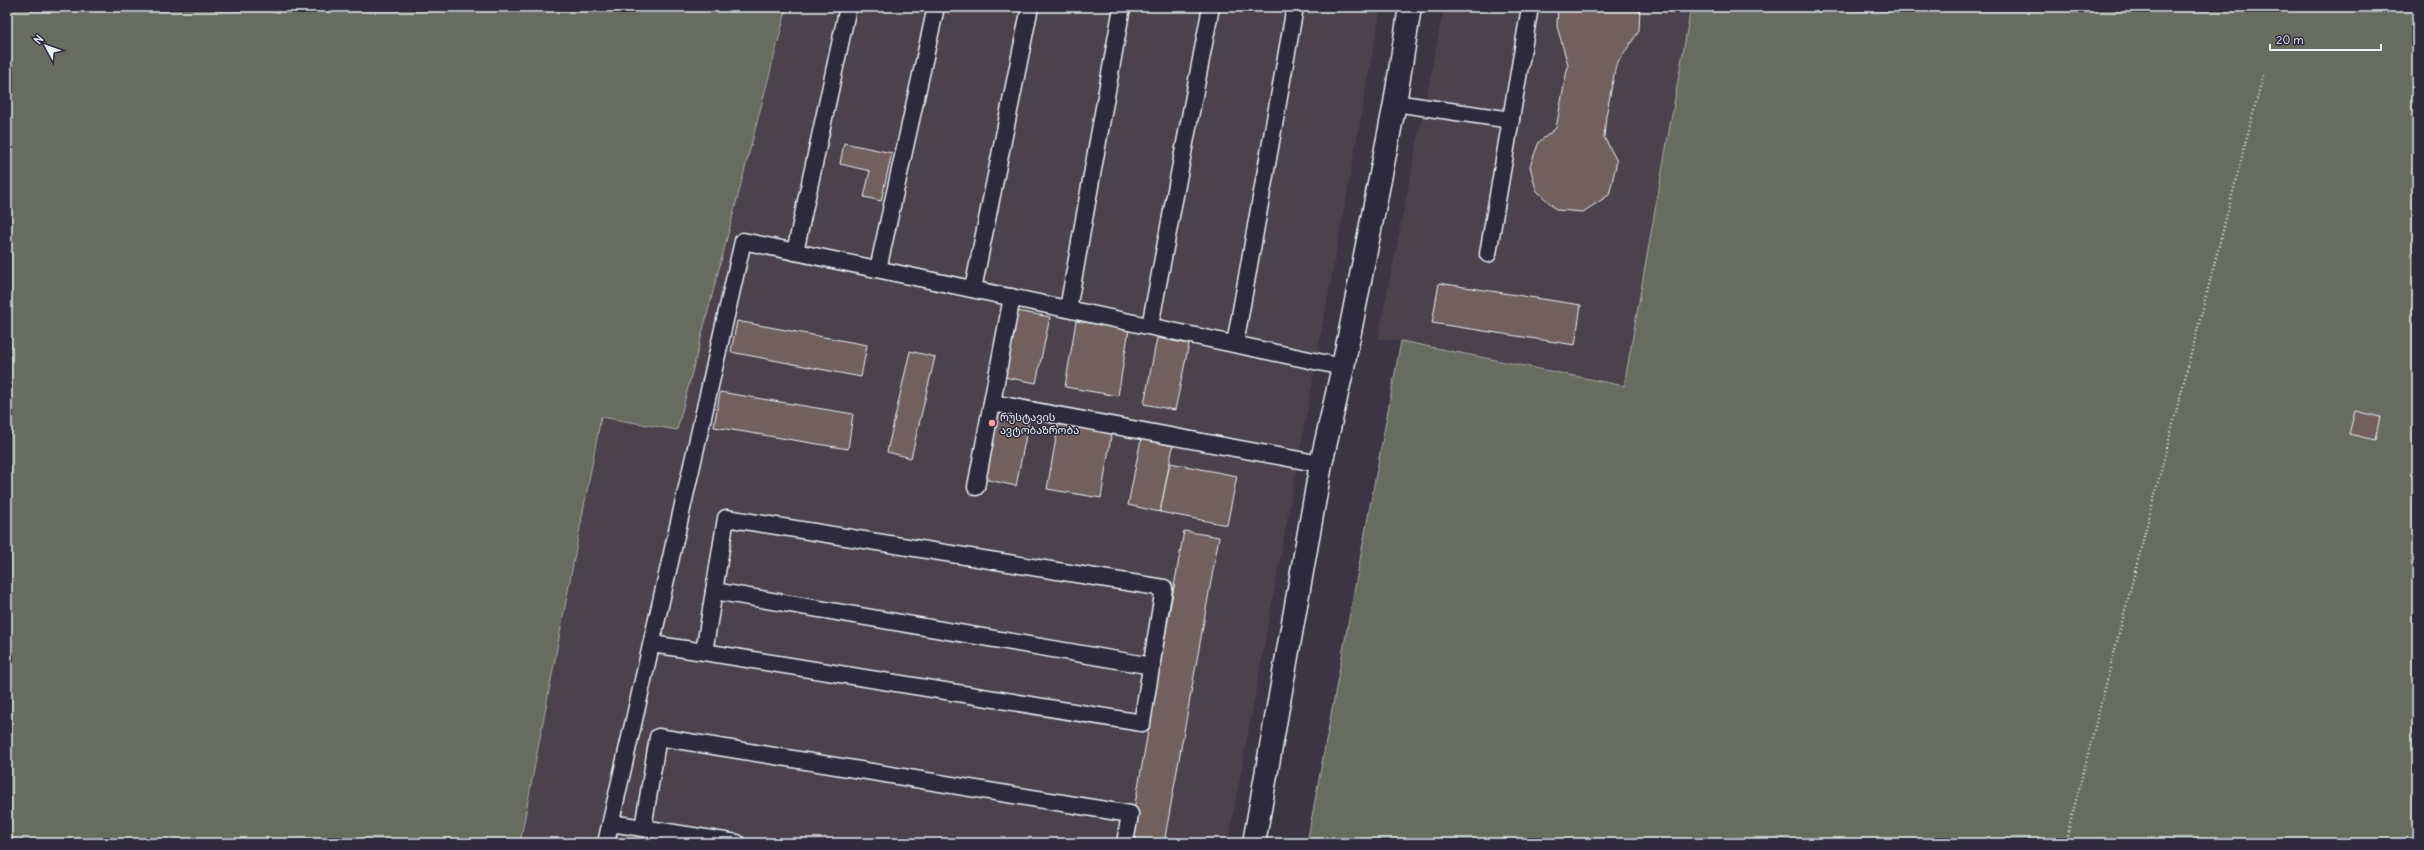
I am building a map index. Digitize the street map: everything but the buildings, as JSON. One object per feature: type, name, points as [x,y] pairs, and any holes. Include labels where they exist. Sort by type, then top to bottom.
[{"type":"street","points":[[1254,843],[1321,464],[1343,367],[1394,103],[1410,7]]},
{"type":"lane","points":[[795,252],[848,7]]},
{"type":"lane","points":[[878,269],[936,7]]},
{"type":"lane","points":[[973,289],[1030,7]]},
{"type":"lane","points":[[1068,309],[1122,7]]},
{"type":"lane","points":[[1150,326],[1211,7]]},
{"type":"lane","points":[[1235,344],[1295,7]]},
{"type":"lane","points":[[1488,254],[1530,7]]},
{"type":"lane","points":[[1394,103],[1511,120]]},
{"type":"lane","points":[[606,843],[743,241],[1343,367]]},
{"type":"lane","points":[[976,487],[1012,297]]},
{"type":"lane","points":[[992,403],[1321,464]]},
{"type":"lane","points":[[652,644],[1142,723],[1164,588],[726,518],[704,652]]},
{"type":"lane","points":[[714,590],[1152,666]]},
{"type":"lane","points":[[643,828],[658,737],[1130,814],[1125,843]]},
{"type":"lane","points":[[611,822],[737,843]]},
{"type":"path","points":[[2065,843],[2263,75]]},
{"type":"shaded area","name":"რუსტავის ავტობაზრობა","points":[[787,7],[1381,7],[1228,843],[520,843],[601,417],[677,430]]},
{"type":"shaded area","points":[[1444,7],[1691,7],[1624,386],[1401,341],[1378,339]]},
{"type":"green space","points":[[7,7],[787,7],[677,430],[601,417],[520,843],[7,843]]},
{"type":"green space","points":[[1691,7],[2417,7],[2417,843],[1307,843],[1401,341],[1624,386]]},
{"type":"place","name":"რუსტავის ავტობაზრობა","points":[[992,423]]}]
